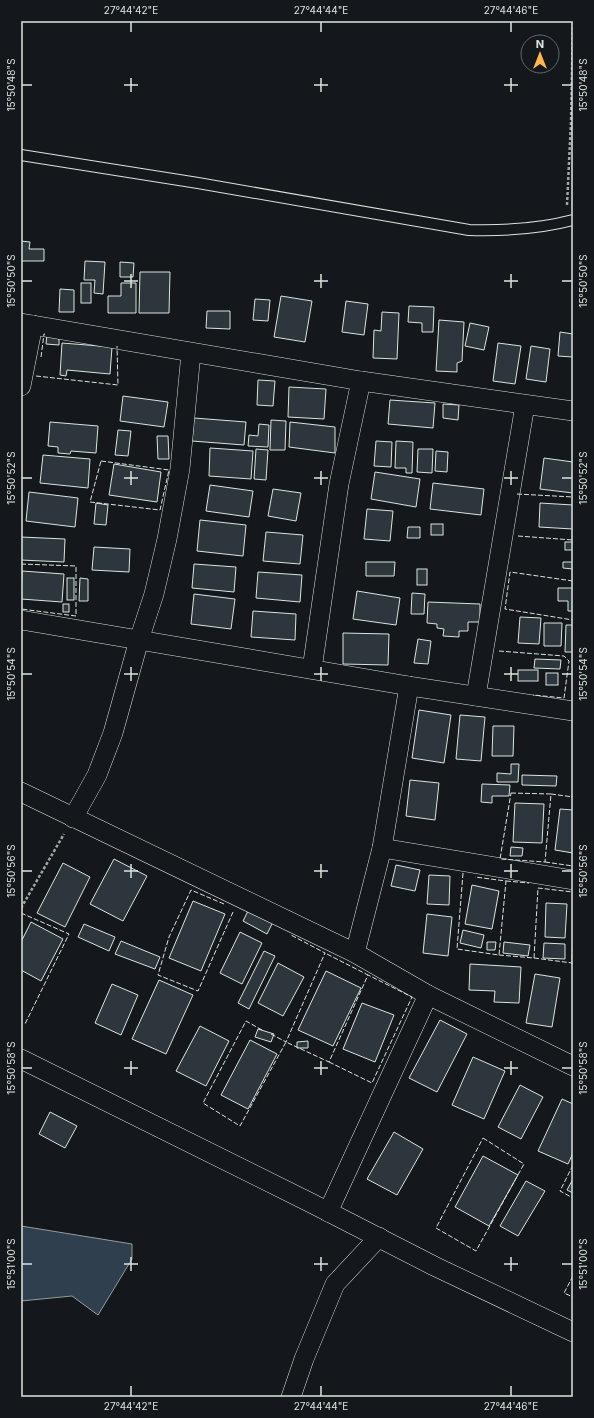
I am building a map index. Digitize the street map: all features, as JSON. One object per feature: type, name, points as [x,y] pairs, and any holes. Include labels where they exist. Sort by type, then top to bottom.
[{"type":"street","points":[[21,386],[27,324],[361,381],[573,411]]},
{"type":"street","points":[[73,818],[97,776],[113,733],[139,640],[154,594],[167,540],[180,469],[192,353]]},
{"type":"street","points":[[312,669],[339,484],[361,381]]},
{"type":"street","points":[[476,696],[525,405]]},
{"type":"street","points":[[21,620],[409,686],[573,711]]},
{"type":"street","points":[[354,953],[382,848],[409,686]]},
{"type":"street","points":[[21,792],[354,953],[428,995],[573,1066]]},
{"type":"street","points":[[382,848],[573,880]]},
{"type":"street","points":[[328,1212],[428,995]]},
{"type":"street","points":[[21,1059],[379,1237],[434,1266],[573,1332]]},
{"type":"street","points":[[291,1397],[304,1359],[335,1284],[379,1237]]},
{"type":"lane","points":[[21,154],[469,230],[493,231],[570,221]]},
{"type":"path","points":[[570,221],[573,21]]},
{"type":"path","points":[[21,908],[73,818]]},
{"type":"water","points":[[21,1226],[132,1244],[132,1259],[98,1315],[72,1296],[21,1301]]},
{"type":"building","points":[[21,241],[30,242],[29,249],[44,249],[44,261],[21,261]]},
{"type":"building","points":[[85,261],[105,262],[103,294],[94,293],[95,280],[84,280]]},
{"type":"building","points":[[120,262],[134,263],[133,277],[120,277]]},
{"type":"building","points":[[140,272],[170,272],[169,313],[139,313]]},
{"type":"building","points":[[81,283],[91,283],[91,303],[81,303]]},
{"type":"building","points":[[121,283],[136,283],[136,313],[108,313],[108,296],[121,296]]},
{"type":"building","points":[[60,289],[74,290],[74,312],[59,312]]},
{"type":"building","points":[[281,296],[312,301],[305,342],[274,337]]},
{"type":"building","points":[[255,299],[270,300],[268,321],[253,320]]},
{"type":"building","points":[[346,301],[368,304],[364,335],[342,332]]},
{"type":"building","points":[[409,306],[434,307],[433,332],[422,332],[422,323],[408,322]]},
{"type":"building","points":[[207,311],[230,311],[230,329],[206,328]]},
{"type":"building","points":[[382,312],[399,313],[397,359],[373,358],[374,330],[381,331]]},
{"type":"building","points":[[439,320],[464,322],[462,361],[457,363],[457,372],[436,371]]},
{"type":"building","points":[[470,323],[489,327],[484,350],[465,346]]},
{"type":"building","points":[[560,332],[573,334],[573,357],[558,356]]},
{"type":"building","points":[[47,334],[59,335],[59,345],[46,344]]},
{"type":"building","points":[[62,343],[112,347],[110,374],[67,370],[66,376],[60,375]]},
{"type":"building","points":[[498,343],[521,346],[515,384],[493,381]]},
{"type":"building","points":[[531,346],[550,349],[546,382],[526,379]]},
{"type":"building","points":[[258,380],[275,381],[273,406],[257,405]]},
{"type":"building","points":[[289,387],[326,389],[324,419],[288,417]]},
{"type":"building","points":[[123,396],[168,402],[164,427],[120,421]]},
{"type":"building","points":[[390,400],[435,403],[433,428],[388,424]]},
{"type":"building","points":[[443,404],[459,405],[458,420],[443,418]]},
{"type":"building","points":[[194,418],[246,422],[244,445],[192,441]]},
{"type":"building","points":[[271,420],[286,421],[285,450],[270,450]]},
{"type":"building","points":[[50,422],[98,426],[96,453],[71,451],[70,454],[58,453],[58,447],[48,446]]},
{"type":"building","points":[[290,422],[335,427],[335,453],[289,447]]},
{"type":"building","points":[[259,424],[269,425],[268,447],[248,446],[249,435],[258,436]]},
{"type":"building","points":[[118,430],[131,431],[128,456],[115,455]]},
{"type":"building","points":[[157,436],[168,436],[169,459],[158,459]]},
{"type":"building","points":[[376,441],[392,442],[391,467],[374,466]]},
{"type":"building","points":[[396,441],[413,442],[412,473],[406,473],[406,468],[395,468]]},
{"type":"building","points":[[210,448],[253,451],[251,479],[209,476]]},
{"type":"building","points":[[256,449],[268,450],[266,480],[254,479]]},
{"type":"building","points":[[418,449],[433,449],[432,473],[417,472]]},
{"type":"building","points":[[436,451],[448,452],[447,472],[435,471]]},
{"type":"building","points":[[43,455],[90,459],[88,488],[40,483]]},
{"type":"building","points":[[544,458],[573,462],[573,493],[540,489]]},
{"type":"building","points":[[114,464],[161,472],[157,502],[109,495]]},
{"type":"building","points":[[375,472],[420,479],[416,507],[371,499]]},
{"type":"building","points":[[433,483],[484,489],[481,515],[430,509]]},
{"type":"building","points":[[210,485],[253,491],[249,517],[206,511]]},
{"type":"building","points":[[273,489],[301,493],[296,521],[268,516]]},
{"type":"building","points":[[29,492],[78,498],[75,527],[26,521]]},
{"type":"building","points":[[96,503],[108,505],[106,525],[94,524]]},
{"type":"building","points":[[540,503],[573,505],[573,529],[539,527]]},
{"type":"building","points":[[367,509],[393,511],[390,541],[364,539]]},
{"type":"building","points":[[200,520],[246,525],[243,556],[197,551]]},
{"type":"building","points":[[431,524],[443,524],[443,535],[431,535]]},
{"type":"building","points":[[408,527],[420,527],[420,538],[407,538]]},
{"type":"building","points":[[266,532],[303,535],[300,564],[263,561]]},
{"type":"building","points":[[21,537],[65,539],[64,562],[21,560]]},
{"type":"building","points":[[565,542],[573,542],[573,550],[565,550]]},
{"type":"building","points":[[94,547],[130,549],[129,572],[92,570]]},
{"type":"building","points":[[366,562],[395,562],[394,576],[366,576]]},
{"type":"building","points":[[563,562],[573,562],[573,569],[563,568]]},
{"type":"building","points":[[194,564],[236,567],[234,592],[192,588]]},
{"type":"building","points":[[417,569],[427,569],[427,585],[417,585]]},
{"type":"building","points":[[22,571],[64,574],[62,602],[21,599]]},
{"type":"building","points":[[258,572],[302,575],[300,602],[256,598]]},
{"type":"building","points":[[67,578],[74,578],[74,600],[67,600]]},
{"type":"building","points":[[80,578],[88,579],[88,601],[79,601]]},
{"type":"building","points":[[558,588],[573,588],[573,611],[568,611],[568,601],[558,601]]},
{"type":"building","points":[[357,591],[400,598],[396,625],[353,619]]},
{"type":"building","points":[[412,593],[425,594],[424,614],[411,614]]},
{"type":"building","points":[[194,594],[235,599],[231,629],[191,624]]},
{"type":"building","points":[[428,602],[480,604],[480,622],[468,622],[468,631],[459,631],[459,637],[443,636],[444,629],[437,628],[437,624],[427,623]]},
{"type":"building","points":[[63,604],[69,604],[69,612],[63,612]]},
{"type":"building","points":[[253,611],[296,614],[295,640],[251,637]]},
{"type":"building","points":[[520,617],[541,618],[539,644],[518,643]]},
{"type":"building","points":[[544,623],[562,623],[561,646],[544,646]]},
{"type":"building","points":[[566,625],[573,625],[573,652],[565,652]]},
{"type":"building","points":[[343,633],[389,634],[388,665],[343,664]]},
{"type":"building","points":[[418,639],[431,641],[428,664],[414,663]]},
{"type":"building","points":[[535,659],[561,660],[560,669],[534,668]]},
{"type":"building","points":[[518,670],[538,670],[538,681],[518,681]]},
{"type":"building","points":[[546,673],[558,673],[558,685],[546,685]]},
{"type":"building","points":[[419,710],[451,715],[444,763],[412,758]]},
{"type":"building","points":[[460,715],[485,717],[481,761],[456,759]]},
{"type":"building","points":[[493,726],[514,726],[513,756],[492,756]]},
{"type":"building","points":[[511,764],[519,764],[518,782],[497,782],[497,773],[511,774]]},
{"type":"building","points":[[522,775],[557,776],[556,786],[522,785]]},
{"type":"building","points":[[410,780],[439,783],[435,820],[406,816]]},
{"type":"building","points":[[482,784],[510,785],[509,796],[492,796],[492,803],[481,802]]},
{"type":"building","points":[[515,803],[544,804],[542,843],[513,842]]},
{"type":"building","points":[[560,809],[573,810],[573,853],[555,850]]},
{"type":"building","points":[[511,847],[523,848],[522,856],[510,856]]},
{"type":"building","points":[[114,859],[147,876],[123,921],[90,904]]},
{"type":"building","points":[[63,863],[90,877],[65,927],[37,913]]},
{"type":"building","points":[[396,865],[420,870],[415,891],[391,886]]},
{"type":"building","points":[[429,875],[450,876],[449,905],[427,904]]},
{"type":"building","points":[[472,885],[499,891],[492,929],[465,924]]},
{"type":"building","points":[[193,901],[225,914],[201,971],[169,958]]},
{"type":"building","points":[[546,903],[567,904],[565,938],[545,937]]},
{"type":"building","points":[[249,909],[273,922],[267,934],[243,921]]},
{"type":"building","points":[[427,914],[452,917],[448,956],[423,953]]},
{"type":"building","points":[[31,922],[63,939],[41,981],[21,970],[21,942]]},
{"type":"building","points":[[84,924],[115,937],[109,951],[78,937]]},
{"type":"building","points":[[463,930],[484,935],[481,948],[460,943]]},
{"type":"building","points":[[240,932],[262,943],[242,984],[220,973]]},
{"type":"building","points":[[121,941],[160,957],[155,969],[115,954]]},
{"type":"building","points":[[487,942],[496,942],[495,950],[487,950]]},
{"type":"building","points":[[504,942],[530,945],[528,956],[503,953]]},
{"type":"building","points":[[544,943],[565,944],[565,959],[543,958]]},
{"type":"building","points":[[264,951],[275,956],[249,1009],[238,1003]]},
{"type":"building","points":[[278,963],[304,977],[283,1016],[258,1003]]},
{"type":"building","points":[[470,964],[521,967],[519,1003],[494,1002],[495,991],[469,990]]},
{"type":"building","points":[[326,971],[361,988],[333,1046],[298,1030]]},
{"type":"building","points":[[535,974],[560,978],[552,1027],[526,1023]]},
{"type":"building","points":[[159,980],[193,995],[166,1054],[132,1039]]},
{"type":"building","points":[[112,984],[138,995],[121,1035],[95,1023]]},
{"type":"building","points":[[362,1003],[394,1015],[375,1062],[343,1049]]},
{"type":"building","points":[[440,1020],[467,1034],[437,1092],[409,1078]]},
{"type":"building","points":[[200,1026],[229,1041],[206,1086],[176,1071]]},
{"type":"building","points":[[258,1029],[274,1034],[271,1042],[255,1037]]},
{"type":"building","points":[[250,1040],[277,1054],[248,1109],[221,1095]]},
{"type":"building","points":[[308,1041],[308,1048],[297,1048],[297,1042]]},
{"type":"building","points":[[473,1057],[505,1071],[484,1119],[452,1105]]},
{"type":"building","points":[[520,1085],[543,1097],[521,1139],[498,1127]]},
{"type":"building","points":[[562,1099],[573,1104],[573,1153],[568,1164],[538,1151]]},
{"type":"building","points":[[50,1112],[77,1126],[65,1148],[39,1134]]},
{"type":"building","points":[[394,1132],[423,1149],[397,1195],[367,1179]]},
{"type":"building","points":[[483,1156],[518,1175],[489,1226],[455,1207]]},
{"type":"building","points":[[573,1179],[573,1193],[567,1190]]},
{"type":"building","points":[[526,1181],[545,1191],[518,1236],[500,1226]]},
{"type":"fence","points":[[41,357],[45,334]]},
{"type":"fence","points":[[36,376],[118,385],[117,346]]},
{"type":"fence","points":[[101,461],[169,470],[160,510],[90,502],[101,461]]},
{"type":"fence","points":[[517,494],[573,497]]},
{"type":"fence","points":[[518,536],[573,540]]},
{"type":"fence","points":[[21,564],[76,566],[76,616],[21,609]]},
{"type":"fence","points":[[573,581],[510,572],[505,609],[573,620]]},
{"type":"fence","points":[[499,651],[564,656],[569,661],[564,698],[533,695]]},
{"type":"fence","points":[[511,793],[551,794],[545,862],[500,859],[511,793]]},
{"type":"fence","points":[[551,794],[573,797]]},
{"type":"fence","points":[[545,862],[573,866]]},
{"type":"fence","points":[[463,873],[457,949],[499,955],[506,881],[475,877]]},
{"type":"fence","points":[[506,881],[529,883]]},
{"type":"fence","points":[[499,955],[534,958],[538,888],[573,892]]},
{"type":"fence","points":[[224,904],[191,890],[169,937],[158,975],[198,991],[233,912]]},
{"type":"fence","points":[[21,913],[69,934],[25,1024]]},
{"type":"fence","points":[[534,958],[572,963],[573,933]]},
{"type":"fence","points":[[271,1034],[286,1042],[325,953],[291,935]]},
{"type":"fence","points":[[262,1030],[246,1021],[203,1103],[240,1126],[286,1042],[329,1062],[368,975],[325,953]]},
{"type":"fence","points":[[329,1062],[372,1083],[412,997],[368,975]]},
{"type":"fence","points":[[483,1138],[524,1164],[476,1251],[436,1228],[483,1138]]},
{"type":"fence","points":[[573,1165],[560,1191],[573,1198]]},
{"type":"fence","points":[[573,1276],[564,1293],[573,1297]]}]
